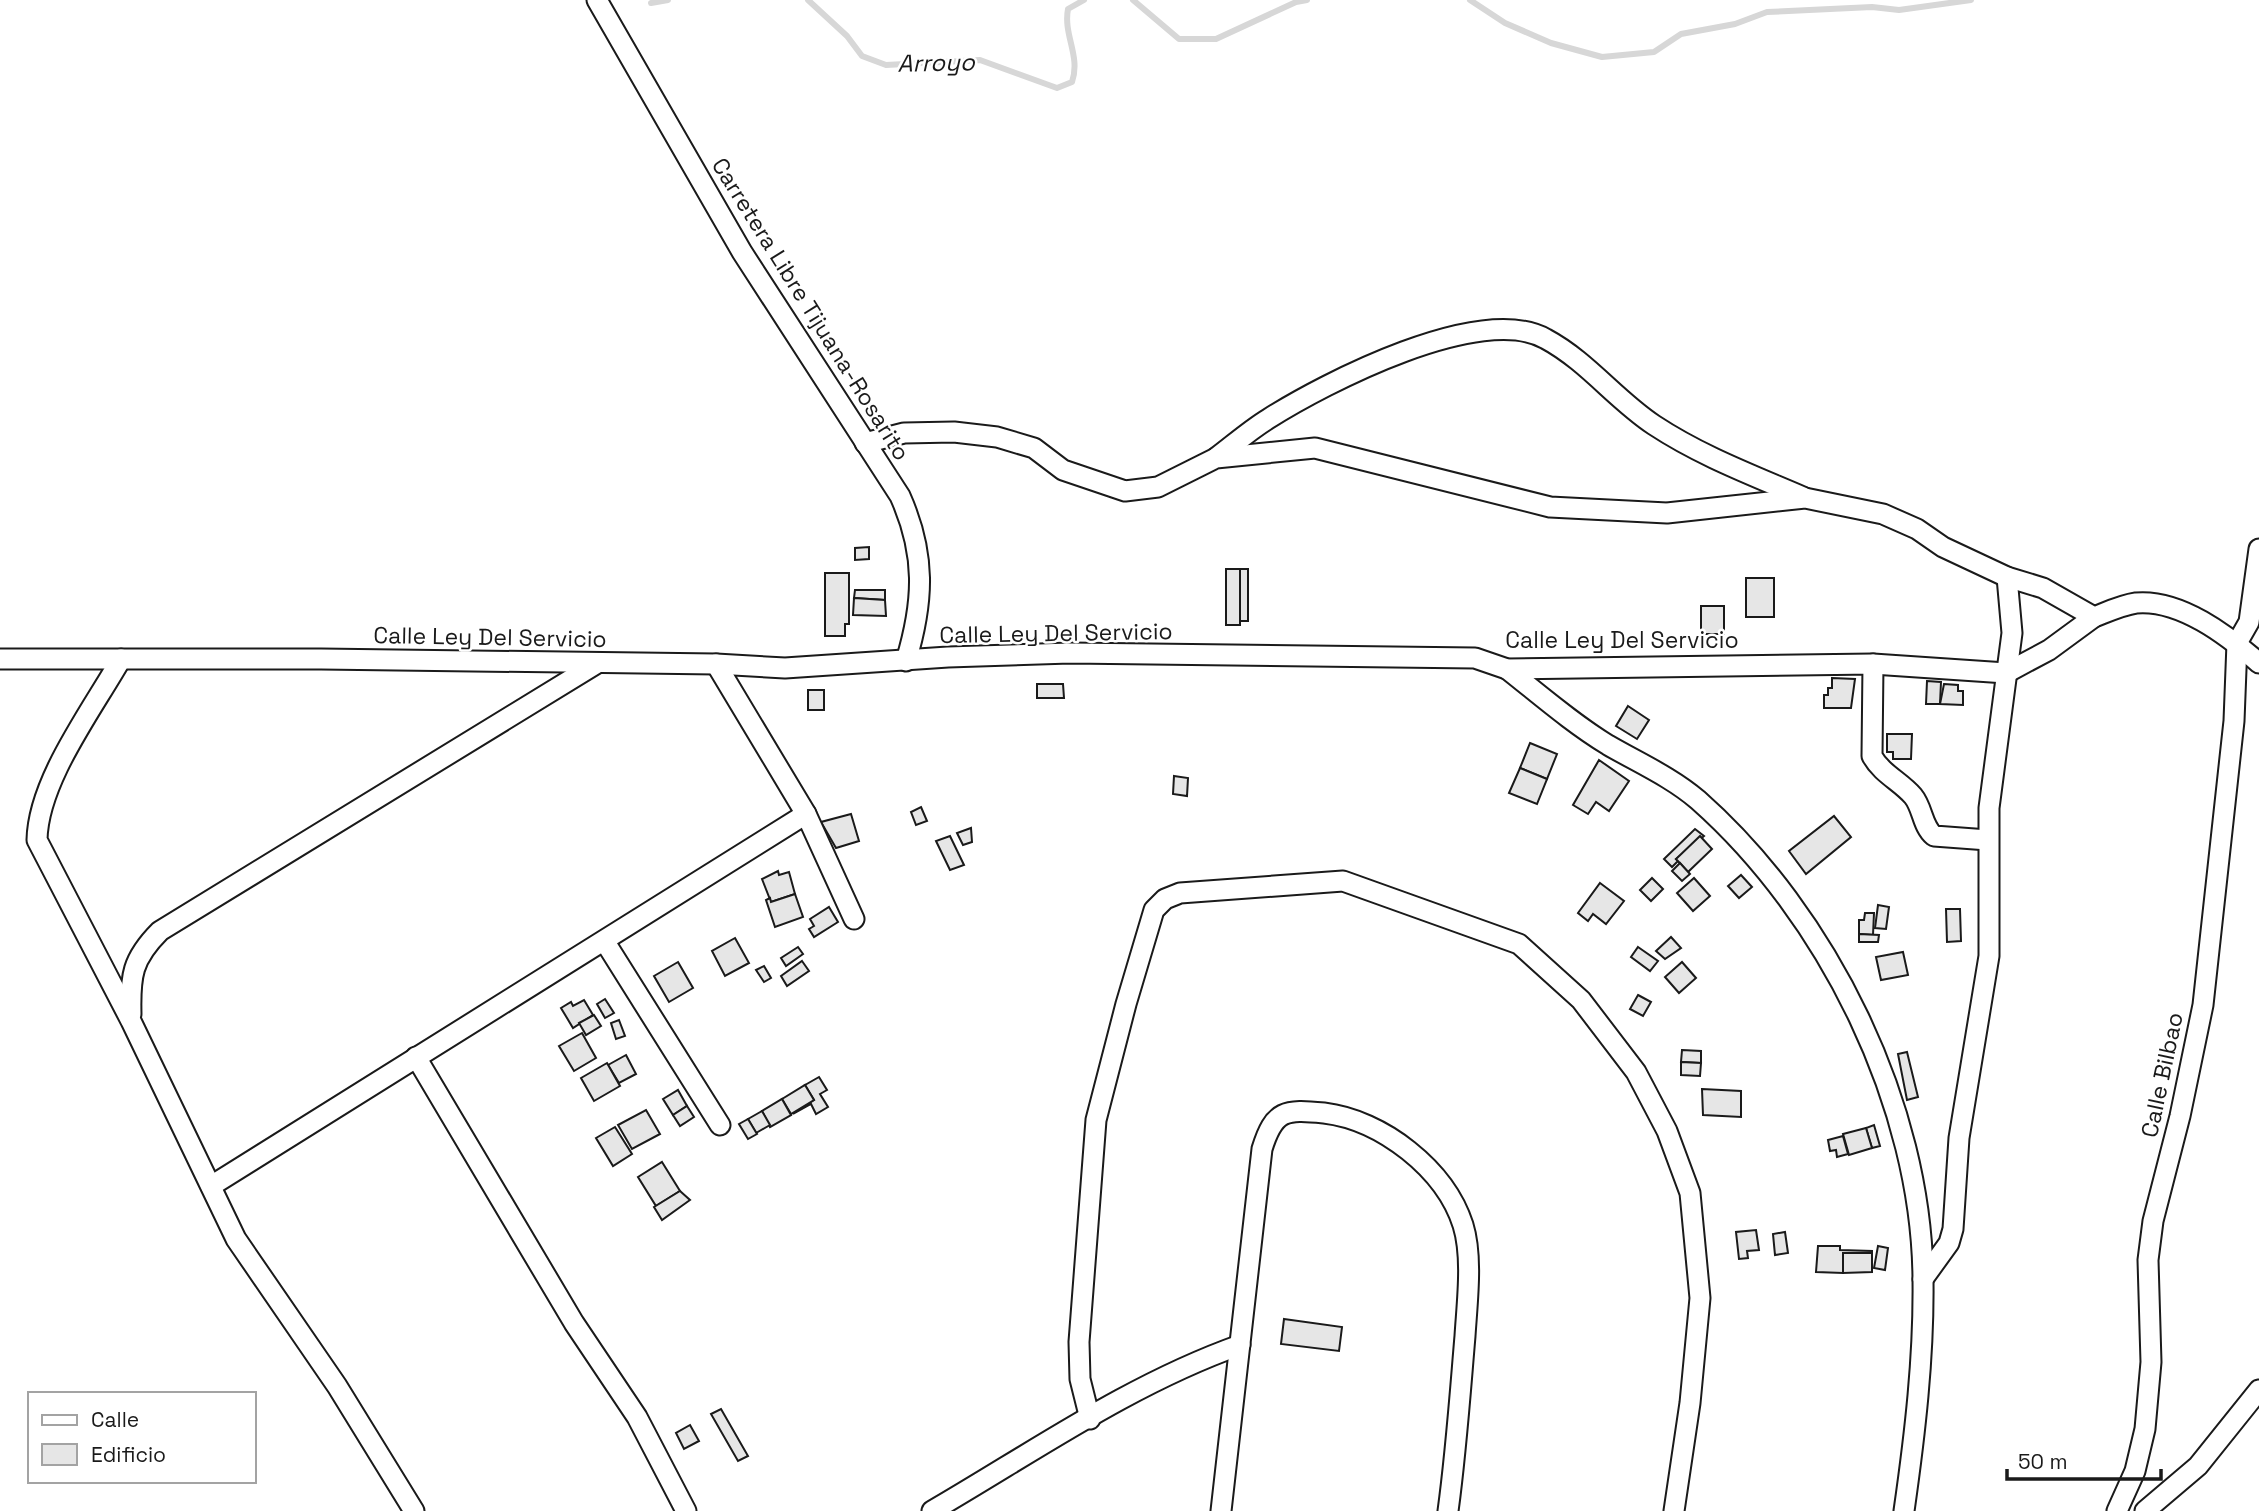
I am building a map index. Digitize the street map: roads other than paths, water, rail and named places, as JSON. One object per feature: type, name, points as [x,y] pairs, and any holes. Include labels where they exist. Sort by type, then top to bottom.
[{"type":"street","name":"Carretera Libre Tijuana-Rosarito","points":[[597,0],[742,252],[900,496],[912,522],[919,552],[918,623],[906,661]]},
{"type":"street","points":[[865,443],[904,433],[954,432],[997,437],[1034,448],[1063,470],[1125,491],[1158,487],[1216,458],[1268,419],[1391,355],[1472,331],[1512,331],[1544,337],[1584,366],[1652,424],[1702,453],[1805,498],[1883,514],[1917,529],[1943,547],[2007,577],[2043,588],[2094,617]]},
{"type":"street","points":[[1216,458],[1315,448],[1550,508],[1667,513],[1805,498]]},
{"type":"street","points":[[2236,643],[2249,622],[2259,550]]},
{"type":"street","points":[[1923,1279],[1949,1242],[1953,1229],[1959,1138],[1989,956],[1989,808],[2012,633],[2007,577]]},
{"type":"street","points":[[2006,673],[2049,650],[2094,617],[2135,603],[2172,606],[2236,643],[2259,663]]},
{"type":"street","name":"Calle Bilbao","points":[[2117,1511],[2135,1471],[2145,1429],[2151,1362],[2148,1260],[2153,1221],[2180,1116],[2203,1005],[2234,721],[2236,643]]},
{"type":"street","name":"Calle Ley Del Servicio","points":[[0,659],[716,664],[785,668],[1070,653],[1475,658],[1507,669],[1873,664],[2006,673]]},
{"type":"street","points":[[121,659],[57,771],[37,818],[37,840],[131,1021],[236,1239],[337,1386],[414,1511]]},
{"type":"street","points":[[131,1021],[133,969],[144,947],[160,931],[597,664]]},
{"type":"street","points":[[716,664],[806,814],[854,919]]},
{"type":"street","points":[[1873,664],[1872,756],[1879,767],[1915,798],[1927,830],[1934,836],[1988,840]]},
{"type":"street","points":[[1507,669],[1563,714],[1696,799],[1732,833],[1817,940],[1873,1047],[1896,1110],[1917,1210],[1923,1279],[1917,1420],[1903,1511]]},
{"type":"street","points":[[211,1186],[806,814]]},
{"type":"street","points":[[1090,1419],[1080,1379],[1079,1342],[1096,1120],[1125,1004],[1154,910],[1166,899],[1180,893],[1343,881],[1519,944],[1581,1000],[1636,1072],[1667,1131],[1690,1193],[1700,1298],[1690,1404],[1674,1511]]},
{"type":"street","points":[[605,942],[720,1125]]},
{"type":"street","points":[[416,1057],[574,1323],[638,1417],[686,1511]]},
{"type":"street","points":[[1221,1511],[1262,1149],[1269,1125],[1281,1115],[1297,1111],[1330,1114],[1385,1133],[1420,1159],[1447,1193],[1463,1226],[1468,1285],[1457,1441],[1448,1511]]},
{"type":"street","points":[[932,1511],[1190,1363],[1240,1345]]},
{"type":"street","points":[[2145,1511],[2198,1466],[2259,1390]]},
{"type":"waterway","name":"Arroyo","points":[[651,3],[668,0]]},
{"type":"waterway","name":"Arroyo","points":[[808,0],[847,36],[862,56],[886,65],[980,60],[1057,88],[1072,82],[1074,72],[1068,9],[1084,0]]},
{"type":"waterway","name":"Arroyo","points":[[1133,0],[1179,39],[1216,39],[1296,2],[1307,0]]},
{"type":"waterway","name":"Arroyo","points":[[1470,0],[1505,23],[1551,43],[1602,57],[1654,52],[1681,34],[1735,24],[1767,12],[1872,7],[1899,10],[1971,0]]}]
